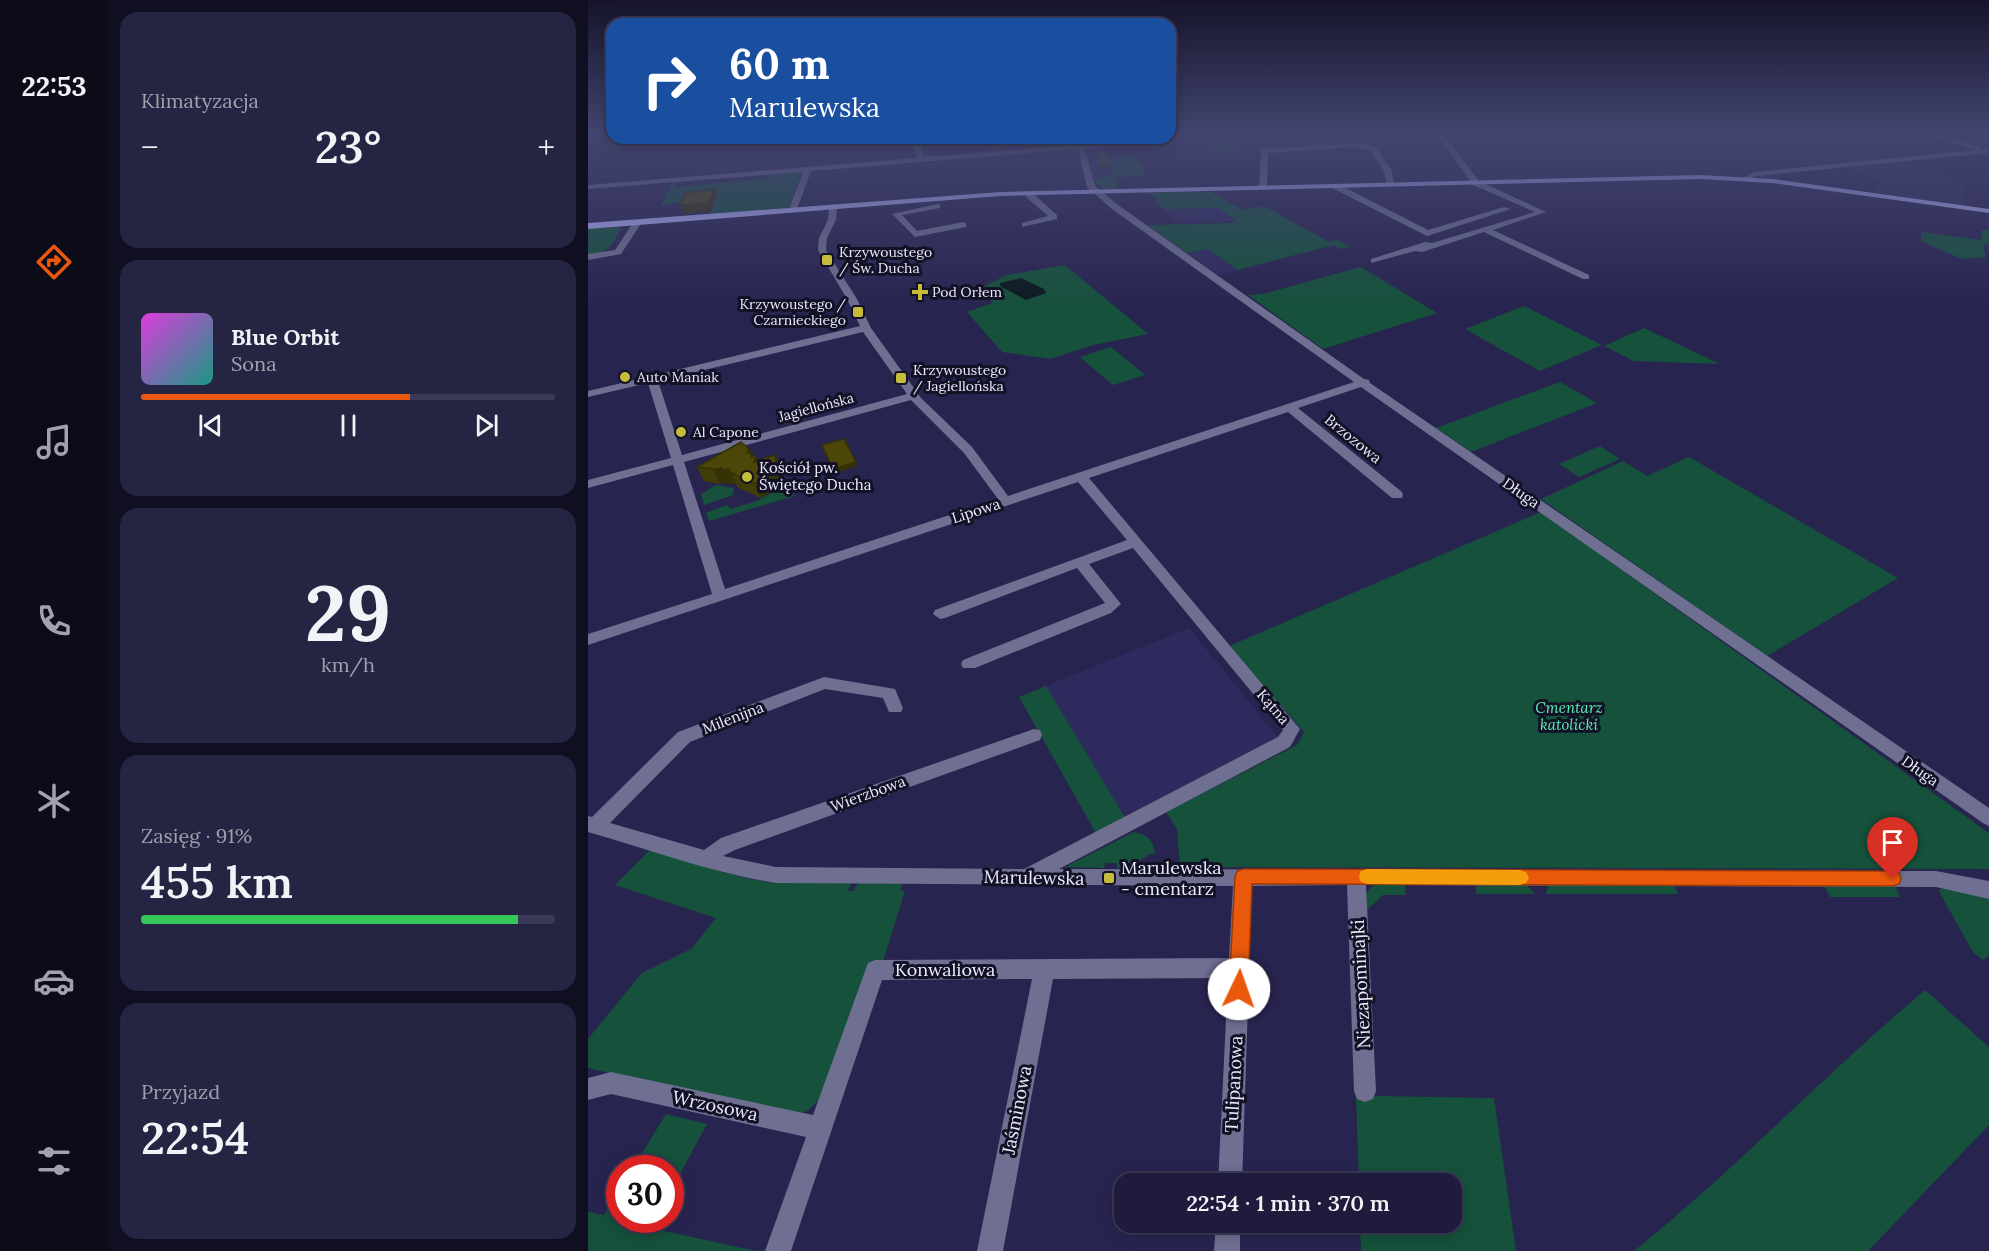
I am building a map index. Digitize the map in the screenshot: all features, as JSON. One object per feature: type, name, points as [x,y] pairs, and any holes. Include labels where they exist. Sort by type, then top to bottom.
[{"type":"main road","points":[[588,226],[833,206],[935,202],[1030,193],[1070,192]]},
{"type":"main road","points":[[1851,192],[1989,211]]},
{"type":"street","points":[[792,209],[799,192]]},
{"type":"street","name":"Długa","points":[[1096,192],[1641,578],[1989,818]]},
{"type":"street","points":[[1347,192],[1434,237],[1435,242],[1374,261]]},
{"type":"street","points":[[1419,250],[1542,212],[1497,192]]},
{"type":"street","points":[[1025,225],[1054,218],[1030,196],[1030,193]]},
{"type":"street","points":[[944,212],[935,202],[896,214],[915,234],[961,225],[951,219]]},
{"type":"street","points":[[833,206],[832,220],[823,238],[822,250],[852,299],[866,328],[914,396],[968,450],[1006,502]]},
{"type":"street","points":[[1427,233],[1507,210]]},
{"type":"street","points":[[588,257],[618,252],[638,222]]},
{"type":"street","points":[[1486,230],[1586,277]]},
{"type":"street","points":[[588,394],[866,328]]},
{"type":"street","points":[[652,379],[720,596]]},
{"type":"street","name":"Lipowa","points":[[588,640],[1365,382]]},
{"type":"street","name":"Jagiellońska","points":[[588,484],[914,396]]},
{"type":"street","name":"Brzozowa","points":[[1289,407],[1397,495]]},
{"type":"street","name":"Kątna","points":[[1026,878],[1284,742],[1292,729],[1081,477]]},
{"type":"street","points":[[940,614],[1135,542]]},
{"type":"street","points":[[969,664],[1106,610],[1114,604],[1080,563]]},
{"type":"street","name":"Milenijna","points":[[591,825],[684,737],[824,683],[889,693],[895,708]]},
{"type":"street","name":"Wierzbowa","points":[[706,860],[715,851],[728,844],[1034,735]]},
{"type":"street","name":"Marulewska","points":[[591,825],[706,860],[744,870],[776,874],[1026,878],[1356,876],[1912,879],[1945,880],[1989,890]]},
{"type":"street","name":"Niezapominajki","points":[[1356,876],[1365,1091]]},
{"type":"street","name":"Tulipanowa","points":[[1231,1173],[1243,877]]},
{"type":"street","name":"Konwaliowa","points":[[778,1251],[875,970],[1240,968]]},
{"type":"street","name":"Jaśminowa","points":[[990,1251],[1044,969]]},
{"type":"street","name":"Wrzosowa","points":[[588,1089],[611,1083],[819,1128]]},
{"type":"street","points":[[1227,1251],[1228,1233]]},
{"type":"shaded area","points":[[1965,192],[1965,206],[1875,193]]},
{"type":"shaded area","points":[[1219,208],[1237,221],[1178,223],[1163,209]]},
{"type":"shaded area","points":[[1208,249],[1238,270],[1218,275],[1187,253]]},
{"type":"shaded area","points":[[1021,278],[1044,289],[1046,293],[1026,300],[1000,286],[1000,283]]},
{"type":"shaded area","points":[[1189,628],[1278,738],[1126,819],[1046,686]]},
{"type":"green space","points":[[668,192],[794,192],[789,207],[786,208],[712,215],[710,212],[717,195],[661,206]]},
{"type":"green space","points":[[1212,192],[1242,210],[1264,206],[1329,242],[1337,240],[1350,247],[1341,249],[1333,245],[1238,270],[1208,249],[1187,253],[1147,225],[1236,221],[1219,208],[1163,209],[1154,202],[1158,200],[1148,193]]},
{"type":"green space","points":[[621,227],[606,250],[588,256],[588,229]]},
{"type":"green space","points":[[1981,230],[1989,230],[1989,244],[1983,245],[1986,257],[1962,259],[1921,241],[1921,232],[1982,240]]},
{"type":"green space","points":[[1065,265],[1148,334],[1093,345],[1050,359],[1002,352],[967,312],[992,303],[984,289],[985,286],[1007,275]]},
{"type":"green space","points":[[1361,267],[1437,313],[1323,349],[1248,295],[1263,294]]},
{"type":"green space","points":[[1524,306],[1602,345],[1540,371],[1465,329]]},
{"type":"green space","points":[[1644,328],[1720,364],[1634,361],[1604,346]]},
{"type":"green space","points":[[1111,347],[1145,375],[1113,385],[1080,357]]},
{"type":"green space","points":[[1560,382],[1597,403],[1471,452],[1436,428]]},
{"type":"green space","points":[[1600,446],[1620,459],[1579,477],[1559,464]]},
{"type":"green space","points":[[1689,457],[1898,578],[1767,656],[1541,499],[1623,461],[1647,476]]},
{"type":"green space","points":[[787,479],[795,496],[709,521],[706,513],[727,505],[731,509],[759,500],[782,487],[778,483]]},
{"type":"green space","points":[[716,485],[734,488],[733,495],[704,505],[701,494]]},
{"type":"green space","name":"Cmentarz katolicki","points":[[1541,512],[1989,833],[1989,869],[1180,867],[1177,829],[1166,812],[1297,745],[1304,732],[1229,646]]},
{"type":"green space","points":[[1046,686],[1126,819],[1097,835],[1019,697]]},
{"type":"green space","points":[[1134,832],[1149,838],[1155,854],[1150,854],[1131,866],[1117,868],[1117,863],[1105,863],[1104,868],[1065,867]]},
{"type":"green space","points":[[650,850],[741,877],[766,882],[851,883],[848,891],[854,891],[858,882],[903,882],[900,891],[905,891],[882,965],[818,1101],[807,1111],[789,1116],[588,1068],[588,1039],[642,973],[691,949],[716,918],[615,885]]},
{"type":"green space","points":[[1375,883],[1405,884],[1406,895],[1383,895],[1366,911],[1365,894]]},
{"type":"green space","points":[[1549,883],[1674,885],[1678,894],[1546,894]]},
{"type":"green space","points":[[1477,885],[1527,885],[1535,894],[1475,894]]},
{"type":"green space","points":[[1824,885],[1895,885],[1900,897],[1830,897]]},
{"type":"green space","points":[[1944,886],[1989,897],[1989,955],[1983,960],[1973,952],[1941,895],[1939,891]]},
{"type":"green space","points":[[1925,990],[1989,1047],[1989,1125],[1868,1251],[1634,1251],[1672,1220]]},
{"type":"green space","points":[[1356,1097],[1494,1098],[1516,1251],[1361,1251],[1360,1233],[1462,1233],[1462,1173],[1359,1173]]},
{"type":"green space","points":[[666,1114],[707,1124],[684,1167],[684,1155],[641,1155]]},
{"type":"green space","points":[[588,1212],[604,1215],[606,1212],[606,1233],[674,1233],[756,1251],[588,1251]]},
{"type":"building","points":[[713,192],[708,203],[680,205],[686,193]]},
{"type":"building","points":[[844,439],[856,462],[833,469],[822,445]]},
{"type":"building","points":[[741,442],[749,449],[747,453],[752,453],[751,457],[756,456],[754,462],[775,455],[776,466],[771,469],[774,472],[755,484],[730,472],[729,469],[697,467]]},
{"type":"slow traffic","points":[[1367,877],[1520,878]]},
{"type":"place","name":"Krzywoustego / Św. Ducha","points":[[827,260]]},
{"type":"place","name":"Pod Orłem","points":[[920,292]]},
{"type":"place","name":"Krzywoustego / Czarnieckiego","points":[[858,312]]},
{"type":"place","name":"Auto Maniak","points":[[625,377]]},
{"type":"place","name":"Krzywoustego / Jagiellońska","points":[[901,378]]},
{"type":"place","name":"Al Capone","points":[[681,432]]},
{"type":"place","name":"Kościół pw. Świętego Ducha","points":[[747,477]]},
{"type":"place","name":"Marulewska - cmentarz","points":[[1109,878]]},
{"type":"route","points":[[1239,989],[1243,877],[1893,879]]}]
